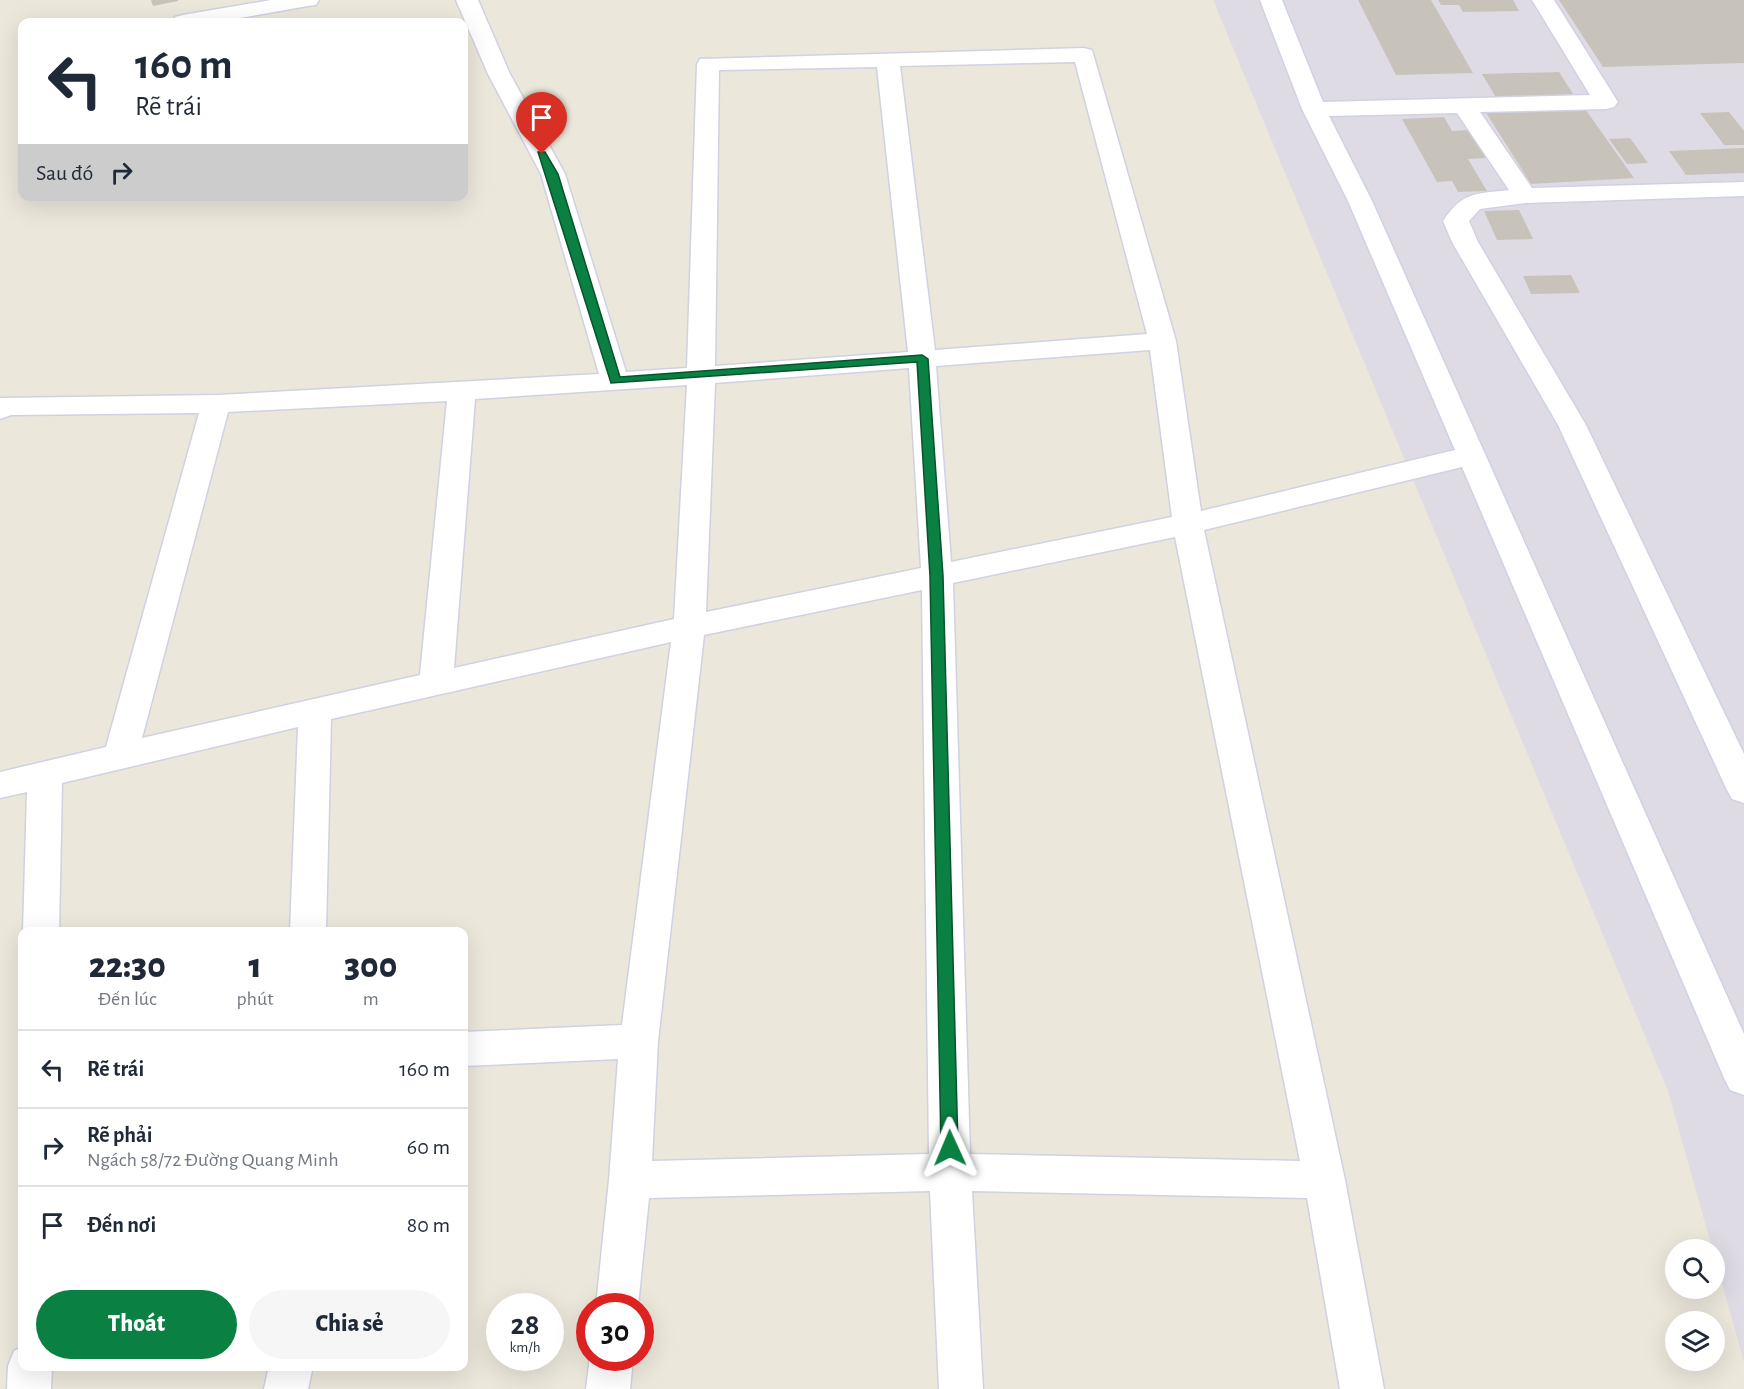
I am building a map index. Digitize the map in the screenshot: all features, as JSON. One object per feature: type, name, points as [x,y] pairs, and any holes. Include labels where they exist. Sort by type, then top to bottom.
[{"type":"street","points":[[206,18],[308,0]]},
{"type":"street","points":[[467,0],[500,74],[553,174],[615,381]]},
{"type":"street","points":[[1271,0],[1314,109],[1360,201],[1744,1078]]},
{"type":"street","points":[[1314,109],[1606,102],[1543,0]]},
{"type":"street","points":[[617,1293],[630,1180],[639,1041],[689,627],[701,375],[708,64],[1084,55],[1162,341],[1188,524],[1324,1180],[1362,1389]]},
{"type":"street","points":[[888,60],[922,359],[937,576],[950,1172],[961,1389]]},
{"type":"street","points":[[1464,106],[1525,196]]},
{"type":"street","points":[[1744,189],[1525,196],[1473,202],[1464,208],[1456,221],[1465,242],[1572,425],[1744,790]]},
{"type":"street","points":[[0,410],[2,406],[216,404],[615,381],[1162,341]]},
{"type":"street","points":[[436,684],[462,390]]},
{"type":"street","points":[[120,756],[216,404]]},
{"type":"street","points":[[0,785],[315,710],[689,627],[1188,524],[1472,455]]},
{"type":"street","points":[[308,927],[315,710]]},
{"type":"street","points":[[41,927],[45,775]]},
{"type":"street","points":[[468,1049],[639,1041]]},
{"type":"street","points":[[630,1180],[950,1172],[1324,1180]]},
{"type":"street","points":[[29,1389],[30,1371]]},
{"type":"street","points":[[286,1389],[290,1371]]},
{"type":"street","points":[[608,1389],[610,1371]]},
{"type":"shaded area","points":[[1213,0],[1744,0],[1744,1362],[1725,1294],[1725,1239],[1710,1239],[1668,1091]]},
{"type":"building","points":[[151,0],[178,0],[178,1],[153,6]]},
{"type":"building","points":[[1358,0],[1431,0],[1473,73],[1396,75]]},
{"type":"building","points":[[1438,0],[1513,0],[1519,11],[1463,12],[1459,5],[1441,5]]},
{"type":"building","points":[[1559,0],[1744,0],[1744,63],[1603,67]]},
{"type":"building","points":[[1559,72],[1575,97],[1497,99],[1482,74]]},
{"type":"building","points":[[1583,106],[1634,178],[1531,184],[1485,111]]},
{"type":"building","points":[[1729,112],[1744,131],[1744,145],[1724,145],[1700,113]]},
{"type":"building","points":[[1444,117],[1452,131],[1469,130],[1486,158],[1468,159],[1487,191],[1458,192],[1452,181],[1437,182],[1402,119]]},
{"type":"building","points":[[1630,138],[1648,163],[1627,164],[1609,139]]},
{"type":"building","points":[[1744,148],[1744,173],[1686,175],[1669,151]]},
{"type":"building","points":[[1519,210],[1533,239],[1497,240],[1484,211]]},
{"type":"building","points":[[1571,275],[1580,293],[1531,294],[1523,276]]},
{"type":"route","points":[[542,154],[553,174],[615,381],[922,359],[937,576],[950,1148]]}]
